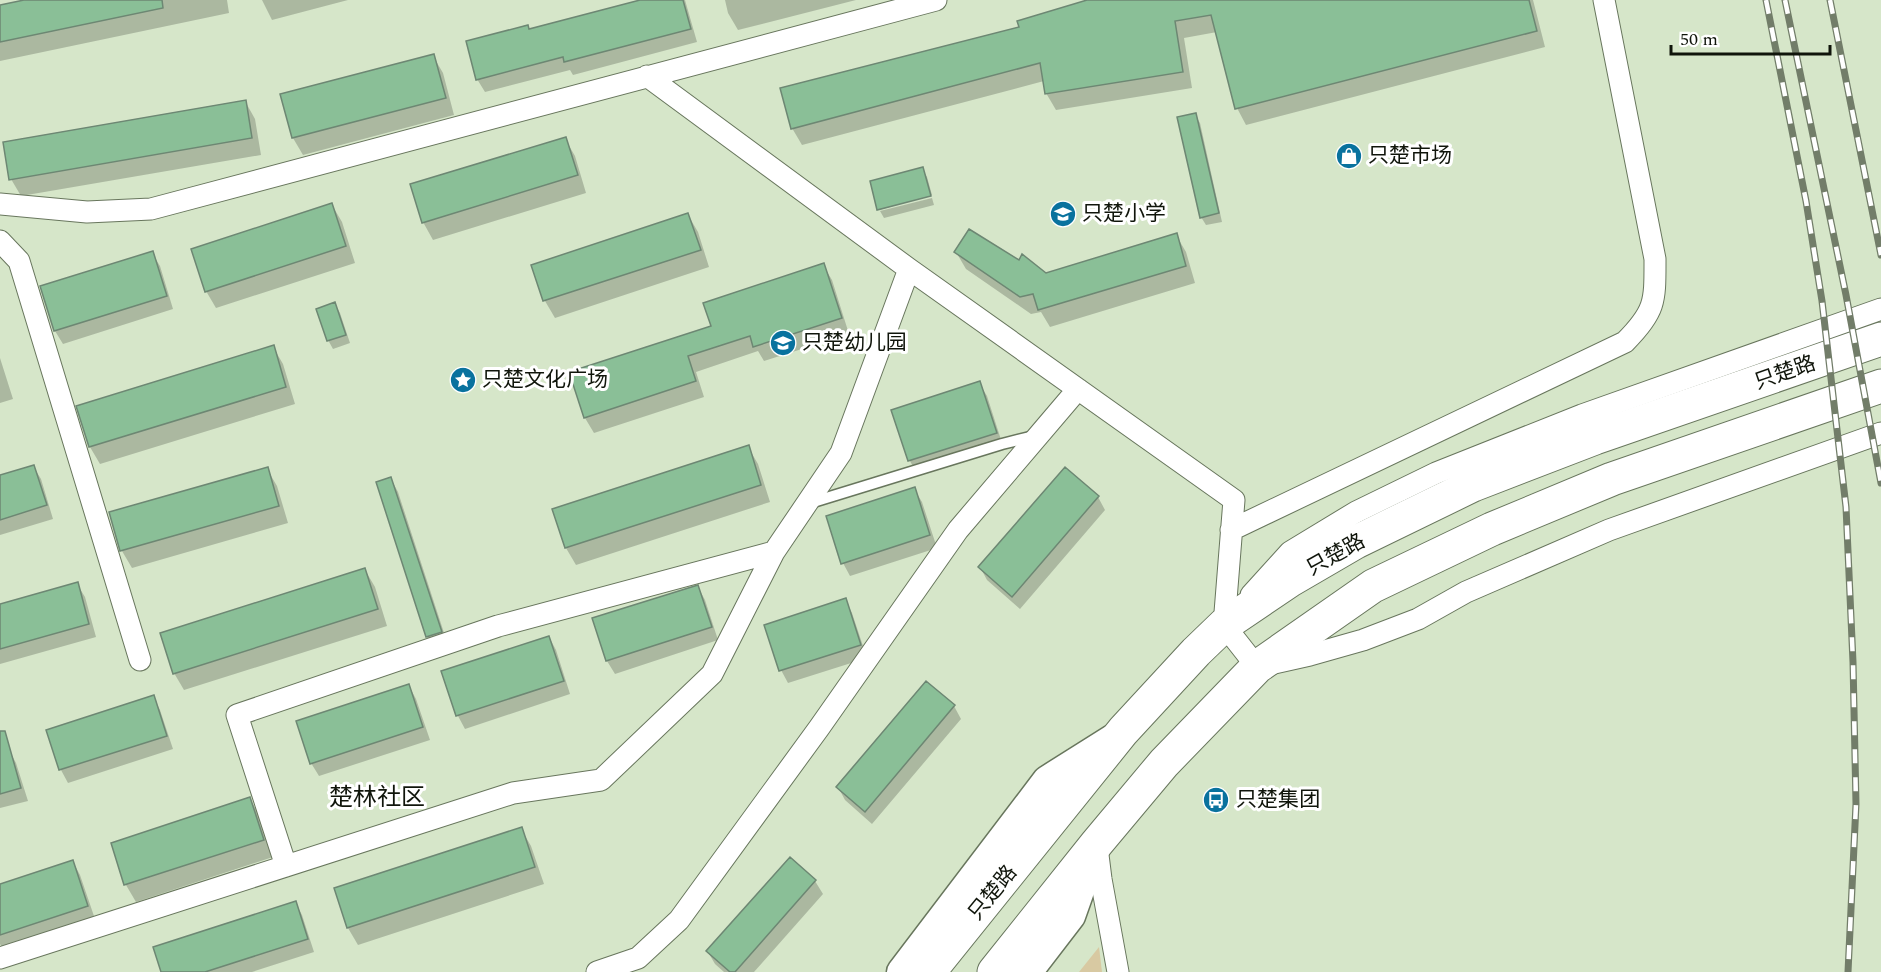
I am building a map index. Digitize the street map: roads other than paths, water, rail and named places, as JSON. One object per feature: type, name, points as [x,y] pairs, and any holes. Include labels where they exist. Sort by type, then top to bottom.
[{"type":"highway","name":"只楚路","points":[[929,972],[1124,731],[1196,652],[1224,625],[1289,581],[1356,542],[1473,485],[1595,438],[1881,339]]},
{"type":"highway","name":"只楚路","points":[[994,972],[1164,763],[1257,667],[1373,586],[1492,528],[1612,480],[1881,386]]},
{"type":"main road","points":[[901,972],[1047,780],[1124,731]]},
{"type":"main road","points":[[1028,972],[1071,916],[1097,843]]},
{"type":"street","points":[[0,204],[87,212],[151,209],[936,0]]},
{"type":"street","points":[[1231,530],[1624,342],[1643,323],[1655,297],[1655,259],[1604,0]]},
{"type":"street","points":[[647,76],[909,269],[1234,500],[1224,625],[1257,667],[1363,640],[1418,619],[1466,592],[1609,530],[1881,433]]},
{"type":"street","points":[[0,241],[19,261],[141,660]]},
{"type":"street","points":[[0,958],[513,793],[601,780],[712,675],[774,552],[840,453],[909,269]]},
{"type":"street","points":[[1224,625],[1290,552],[1356,512],[1436,473],[1582,415],[1881,309]]},
{"type":"street","points":[[597,972],[638,958],[679,920],[819,728],[958,530],[1078,389]]},
{"type":"street","points":[[286,866],[237,715],[498,626],[774,552]]},
{"type":"street","points":[[1097,843],[1101,879],[1118,972]]},
{"type":"lane","points":[[806,504],[1002,444],[1040,435]]},
{"type":"railway","points":[[1766,0],[1806,201],[1822,301],[1846,507],[1856,804],[1848,972]]},
{"type":"railway","points":[[1785,0],[1846,295],[1881,483]]},
{"type":"railway","points":[[1830,0],[1881,255]]},
{"type":"place","name":"只楚市场","points":[[1349,156]]},
{"type":"place","name":"只楚小学","points":[[1063,214]]},
{"type":"place","name":"只楚幼儿园","points":[[783,343]]},
{"type":"place","name":"只楚文化广场","points":[[463,380]]},
{"type":"place","name":"只楚集团","points":[[1216,800]]},
{"type":"district","name":"楚林社区","points":[[377,798]]}]
